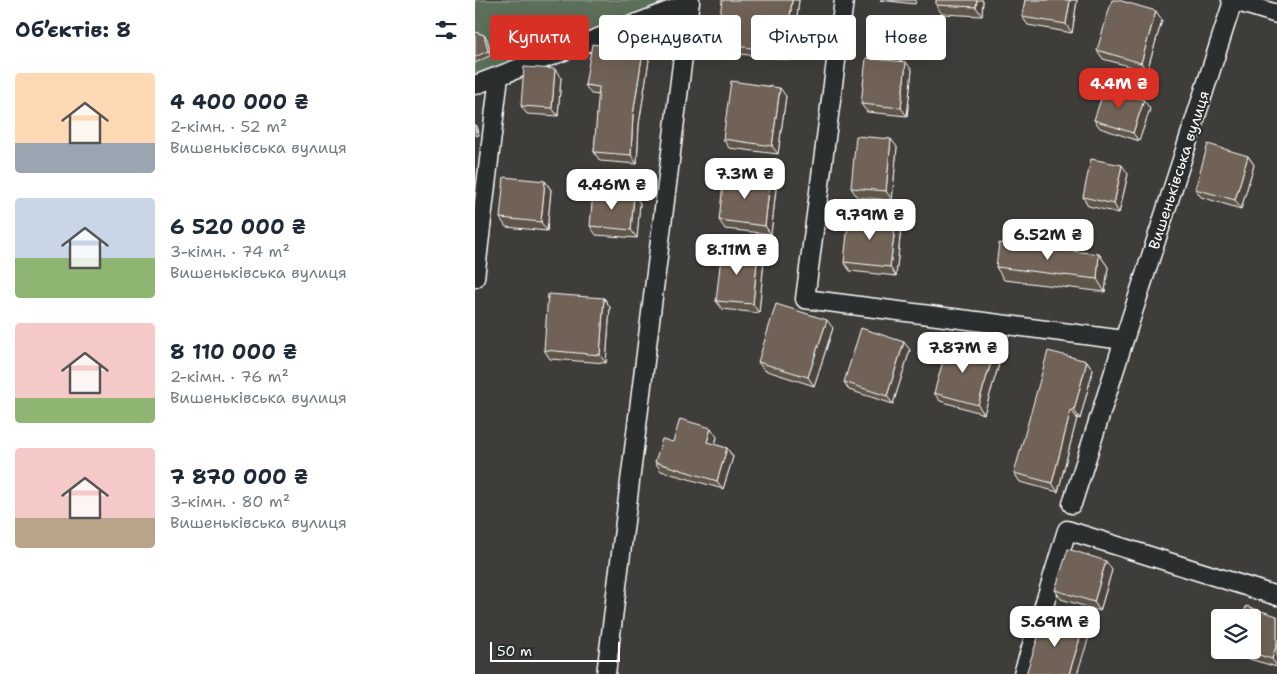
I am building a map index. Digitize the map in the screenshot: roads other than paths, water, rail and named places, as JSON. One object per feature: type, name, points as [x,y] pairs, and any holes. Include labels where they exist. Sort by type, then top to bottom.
[{"type":"street","points":[[844,0],[805,299],[1125,340]]},
{"type":"street","points":[[1232,0],[1277,14]]},
{"type":"street","name":"Вишеньківська вулиця","points":[[1072,504],[1232,0]]},
{"type":"street","points":[[475,85],[690,1],[606,674]]},
{"type":"street","points":[[475,278],[499,76]]},
{"type":"street","points":[[1023,674],[1067,530],[1277,596]]}]
